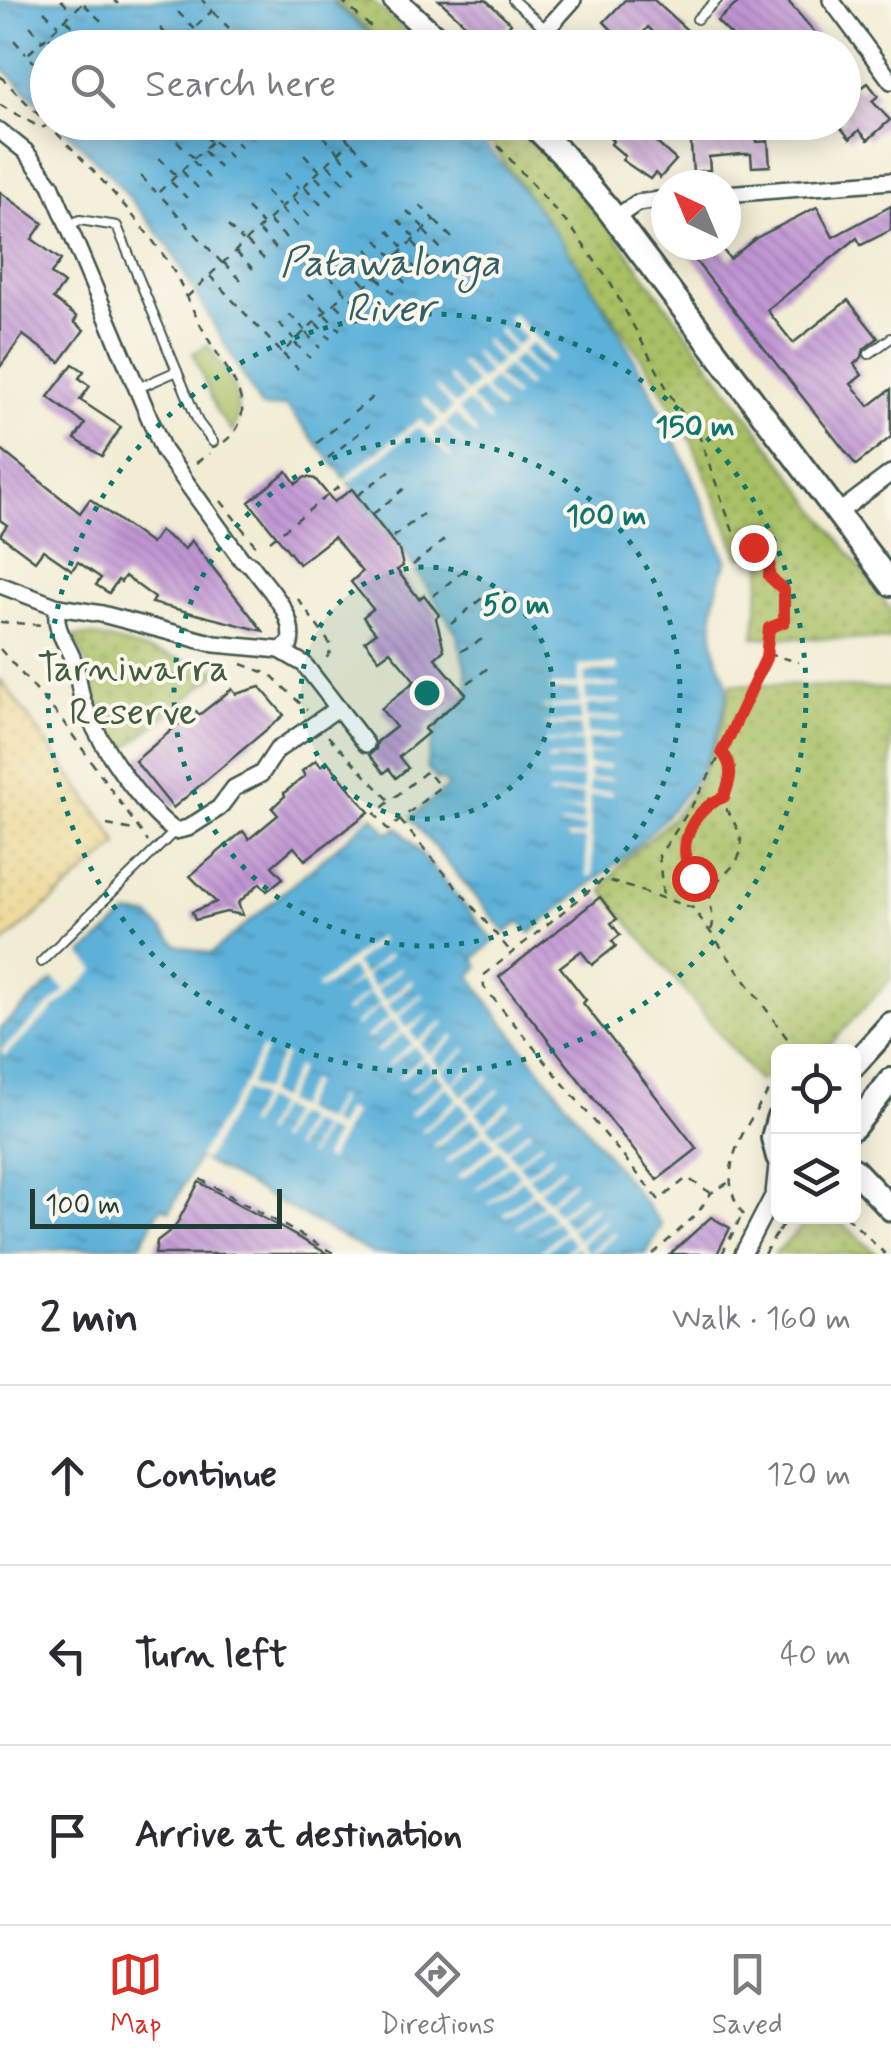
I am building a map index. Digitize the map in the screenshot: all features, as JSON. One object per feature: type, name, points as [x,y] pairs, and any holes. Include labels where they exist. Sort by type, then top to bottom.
[{"type":"street","points":[[395,0],[428,30]]},
{"type":"street","points":[[547,30],[574,0]]},
{"type":"street","points":[[831,0],[853,30]]},
{"type":"street","points":[[861,40],[891,81]]},
{"type":"street","points":[[0,131],[40,168],[70,225],[163,450],[242,560],[286,612],[288,642]]},
{"type":"street","points":[[548,140],[615,218],[891,584]]},
{"type":"street","points":[[741,193],[891,180]]},
{"type":"street","points":[[615,218],[637,203],[651,201]]},
{"type":"street","points":[[838,513],[891,473]]},
{"type":"street","points":[[0,585],[58,607],[102,614],[215,644],[288,642],[302,646],[304,664],[366,744]]},
{"type":"street","points":[[58,607],[56,626],[74,663],[84,703],[98,732],[152,811],[175,831],[188,828],[218,808],[234,788],[261,774],[277,750],[338,708]]},
{"type":"street","points":[[861,1058],[891,1024]]},
{"type":"street","points":[[861,1104],[891,1077]]},
{"type":"street","points":[[861,1118],[891,1077]]},
{"type":"street","points":[[861,1178],[884,1203]]},
{"type":"street","points":[[861,1190],[884,1203]]},
{"type":"street","points":[[744,1254],[771,1203]]},
{"type":"lane","points":[[513,0],[547,30]]},
{"type":"lane","points":[[696,19],[718,0]]},
{"type":"lane","points":[[70,225],[80,220],[118,226],[198,422],[213,442]]},
{"type":"lane","points":[[870,354],[891,338]]},
{"type":"lane","points":[[138,388],[176,371]]},
{"type":"lane","points":[[41,962],[175,831]]},
{"type":"path","points":[[61,0],[73,12]]},
{"type":"path","points":[[202,0],[229,28]]},
{"type":"path","points":[[341,0],[374,30]]},
{"type":"path","points":[[55,30],[85,2],[100,20]]},
{"type":"path","points":[[178,12],[194,28],[212,11]]},
{"type":"path","points":[[44,12],[59,26]]},
{"type":"path","points":[[66,19],[76,30]]},
{"type":"path","points":[[30,26],[34,30]]},
{"type":"path","points":[[14,40],[30,58]]},
{"type":"path","points":[[27,55],[30,52]]},
{"type":"path","points":[[0,104],[30,122]]},
{"type":"path","points":[[235,140],[242,147]]},
{"type":"path","points":[[327,140],[358,174]]},
{"type":"path","points":[[493,140],[573,230],[611,284],[673,400],[700,438],[736,538],[770,550],[769,576],[784,590],[784,622],[769,628],[767,654],[722,752],[689,814],[659,855],[662,897]]},
{"type":"path","points":[[158,193],[212,141],[230,158]]},
{"type":"path","points":[[178,142],[209,178]]},
{"type":"path","points":[[185,299],[350,142],[369,162]]},
{"type":"path","points":[[203,150],[220,168]]},
{"type":"path","points":[[304,154],[320,171]]},
{"type":"path","points":[[159,158],[176,175]]},
{"type":"path","points":[[327,164],[346,185]]},
{"type":"path","points":[[181,170],[198,188]]},
{"type":"path","points":[[285,172],[323,207]]},
{"type":"path","points":[[141,176],[242,281]]},
{"type":"path","points":[[315,176],[334,196]]},
{"type":"path","points":[[170,181],[187,198]]},
{"type":"path","points":[[266,190],[300,229]]},
{"type":"path","points":[[292,198],[311,218]]},
{"type":"path","points":[[418,202],[454,240]]},
{"type":"path","points":[[247,208],[263,225]]},
{"type":"path","points":[[407,211],[444,252]]},
{"type":"path","points":[[268,220],[288,240]]},
{"type":"path","points":[[398,220],[432,263]]},
{"type":"path","points":[[352,299],[434,220]]},
{"type":"path","points":[[228,226],[264,260]]},
{"type":"path","points":[[258,230],[276,249]]},
{"type":"path","points":[[388,230],[404,248]]},
{"type":"path","points":[[377,240],[394,258]]},
{"type":"path","points":[[368,250],[408,286]]},
{"type":"path","points":[[235,251],[254,270]]},
{"type":"path","points":[[400,252],[420,274]]},
{"type":"path","points":[[357,258],[396,296]]},
{"type":"path","points":[[348,267],[384,307]]},
{"type":"path","points":[[329,275],[372,319]]},
{"type":"path","points":[[210,276],[298,369]]},
{"type":"path","points":[[282,353],[346,292]]},
{"type":"path","points":[[309,294],[340,330]]},
{"type":"path","points":[[336,303],[358,326]]},
{"type":"path","points":[[289,314],[320,348]]},
{"type":"path","points":[[279,322],[310,358]]},
{"type":"path","points":[[315,322],[330,339]]},
{"type":"path","points":[[316,443],[374,396]]},
{"type":"path","points":[[328,458],[369,425]]},
{"type":"path","points":[[358,495],[391,470]]},
{"type":"path","points":[[270,540],[346,481]]},
{"type":"path","points":[[373,514],[405,488]]},
{"type":"path","points":[[393,537],[423,514]]},
{"type":"path","points":[[412,565],[444,540]]},
{"type":"path","points":[[432,596],[467,568]]},
{"type":"path","points":[[451,624],[487,594]]},
{"type":"path","points":[[0,622],[46,625]]},
{"type":"path","points":[[461,651],[488,636]]},
{"type":"path","points":[[0,649],[62,720],[154,850]]},
{"type":"path","points":[[767,654],[799,662]]},
{"type":"path","points":[[0,656],[8,656]]},
{"type":"path","points":[[242,664],[271,675],[312,717]]},
{"type":"path","points":[[468,684],[488,668]]},
{"type":"path","points":[[323,730],[390,802]]},
{"type":"path","points":[[710,931],[715,926],[709,902],[712,889],[741,850],[741,835],[723,804],[731,773],[722,752]]},
{"type":"path","points":[[427,771],[440,787],[388,830],[375,814],[390,802],[427,771]]},
{"type":"path","points":[[712,889],[690,873],[685,848],[693,820],[724,797]]},
{"type":"path","points":[[400,820],[512,952]]},
{"type":"path","points":[[108,825],[140,831]]},
{"type":"path","points":[[711,1193],[688,1178],[659,1200],[484,987],[483,976],[604,880],[693,908],[790,1044]]},
{"type":"path","points":[[722,1254],[744,1215],[733,1200],[731,1180],[739,1140],[771,1089]]},
{"type":"path","points":[[200,1179],[335,1254]]},
{"type":"path","points":[[653,1254],[697,1214],[711,1193],[731,1180]]},
{"type":"path","points":[[764,1254],[783,1224]]},
{"type":"path","points":[[854,1224],[886,1254]]},
{"type":"path","points":[[772,1230],[777,1233]]},
{"type":"green space","points":[[332,0],[370,0],[404,30],[368,30]]},
{"type":"green space","points":[[489,140],[528,140],[576,182],[891,610],[891,640],[754,637],[763,558],[739,556],[693,445],[652,373]]},
{"type":"green space","points":[[208,345],[237,396],[233,432],[217,412],[193,353]]},
{"type":"green space","name":"Tarniwarra Reserve","points":[[73,636],[94,636],[221,670],[122,752],[96,705],[87,664]]},
{"type":"green space","points":[[731,684],[891,689],[891,979],[831,1044],[771,1044],[771,1075],[758,1081],[603,891],[628,857],[667,823],[688,798],[705,768]]},
{"type":"green space","points":[[805,1224],[843,1224],[877,1254],[774,1254]]},
{"type":"sand","points":[[0,679],[118,845],[0,946]]},
{"type":"water","points":[[0,0],[330,0],[364,30],[30,30],[30,95],[0,65]]},
{"type":"water","name":"Patawalonga River","points":[[75,140],[480,140],[548,223],[618,329],[676,442],[727,562],[715,597],[713,623],[715,648],[727,688],[719,729],[703,766],[681,799],[625,856],[530,933],[520,921],[506,933],[410,818],[448,787],[426,767],[437,724],[469,694],[456,632],[399,544],[286,406],[260,405],[168,245],[109,173]]},
{"type":"water","points":[[373,816],[389,834],[398,827],[494,941],[474,959],[479,966],[471,976],[662,1225],[646,1254],[373,1254],[198,1158],[170,1211],[161,1207],[141,1244],[0,1254],[0,1028],[128,914],[149,916],[177,945],[211,954]]},
{"type":"pier","points":[[512,313],[555,358],[550,362],[531,343],[522,351],[541,373],[518,355],[509,364],[529,385],[526,387],[506,366],[496,376],[516,396],[513,399],[493,378],[484,388],[503,409],[500,411],[481,390],[471,399],[491,420],[488,422],[468,402],[458,410],[478,433],[475,435],[455,414],[445,424],[463,447],[443,426],[432,435],[450,458],[418,427],[348,483],[345,480],[353,471],[420,419],[429,429],[439,420],[422,400],[425,398],[443,417],[452,408],[437,386],[455,405],[465,396],[449,375],[467,393],[477,384],[459,364],[462,362],[480,381],[489,373],[474,351],[492,369],[501,361],[483,342],[485,339],[504,358],[513,349],[496,330],[499,327],[516,346],[525,338],[507,318]]},
{"type":"pier","points":[[617,664],[618,670],[584,673],[585,684],[619,684],[585,688],[586,701],[620,700],[586,705],[586,718],[621,717],[587,722],[587,734],[621,737],[587,739],[588,752],[615,751],[588,755],[588,765],[610,765],[589,769],[589,779],[611,778],[589,782],[589,792],[611,791],[612,795],[589,796],[593,876],[587,876],[585,839],[567,836],[585,836],[585,826],[561,826],[584,822],[584,811],[554,812],[584,808],[584,794],[548,796],[583,791],[583,777],[548,779],[582,774],[582,759],[547,761],[582,756],[582,742],[545,743],[581,739],[581,726],[545,723],[581,722],[581,708],[543,706],[580,704],[579,689],[550,691],[550,686],[579,684],[579,666]]},
{"type":"pier","points":[[378,937],[381,941],[354,963],[363,975],[390,956],[365,976],[374,988],[401,969],[376,990],[385,1001],[410,980],[413,982],[387,1005],[396,1015],[423,996],[398,1018],[407,1028],[434,1010],[410,1032],[418,1041],[443,1021],[445,1024],[420,1044],[429,1055],[456,1037],[432,1058],[441,1069],[467,1050],[442,1071],[452,1083],[478,1064],[454,1084],[462,1096],[490,1078],[465,1099],[474,1109],[500,1091],[476,1112],[485,1123],[511,1104],[487,1126],[495,1135],[522,1118],[497,1138],[506,1149],[532,1130],[508,1151],[516,1162],[543,1143],[518,1164],[526,1174],[554,1156],[528,1177],[537,1187],[563,1167],[539,1191],[548,1201],[575,1182],[550,1204],[558,1214],[584,1193],[560,1217],[568,1227],[594,1206],[596,1209],[570,1230],[578,1240],[607,1221],[581,1243],[588,1253],[617,1234],[593,1254],[582,1254],[577,1247],[562,1254],[574,1244],[566,1234],[544,1253],[538,1253],[564,1231],[556,1221],[529,1240],[554,1219],[545,1207],[515,1228],[543,1205],[534,1194],[508,1215],[502,1215],[532,1191],[522,1179],[486,1205],[520,1175],[510,1164],[474,1190],[508,1161],[499,1149],[463,1178],[457,1177],[495,1145],[485,1133],[445,1162],[483,1129],[472,1117],[438,1146],[432,1146],[470,1114],[460,1102],[420,1131],[457,1099],[447,1086],[413,1115],[408,1114],[445,1083],[435,1072],[408,1092],[434,1070],[425,1059],[401,1079],[397,1078],[423,1057],[414,1046],[385,1066],[412,1043],[403,1033],[379,1053],[375,1052],[401,1030],[392,1020],[365,1038],[390,1017],[381,1006],[358,1026],[354,1025],[380,1004],[370,993],[343,1012],[369,991],[360,980],[333,999],[358,978],[350,967],[320,990],[316,987]]},
{"type":"pier","points":[[78,951],[96,970],[5,1055],[1,1051],[65,991],[51,976]]},
{"type":"pier","points":[[262,1048],[266,1050],[249,1085],[263,1091],[282,1054],[286,1056],[267,1094],[280,1099],[296,1067],[300,1069],[284,1102],[296,1108],[310,1080],[314,1082],[300,1110],[325,1122],[337,1097],[340,1098],[328,1123],[336,1128],[346,1109],[353,1113],[328,1161],[323,1158],[334,1135],[323,1129],[307,1156],[320,1128],[309,1122],[292,1148],[305,1120],[294,1114],[279,1142],[276,1141],[290,1113],[279,1107],[262,1133],[276,1106],[264,1099],[249,1127],[246,1125],[260,1098],[245,1090],[205,1161],[198,1158]]},
{"type":"building","points":[[439,0],[486,0],[511,23],[505,30],[472,30]]},
{"type":"building","points":[[625,0],[654,0],[687,30],[612,30],[604,22]]},
{"type":"building","points":[[741,0],[787,0],[813,30],[726,30],[717,21]]},
{"type":"building","points":[[868,83],[878,96],[872,101],[890,120],[868,140],[861,132],[861,88]]},
{"type":"building","points":[[612,140],[654,140],[676,160],[667,170],[651,170],[650,179],[622,160],[625,156],[611,144]]},
{"type":"building","points":[[691,140],[768,141],[770,166],[752,167],[751,154],[709,157],[710,170],[693,170]]},
{"type":"building","points":[[0,192],[43,223],[32,239],[61,260],[51,274],[64,284],[53,299],[77,317],[74,322],[84,330],[60,362],[23,335],[0,367]]},
{"type":"building","points":[[891,206],[891,230],[861,245],[857,238],[767,310],[793,343],[848,300],[878,338],[854,364],[862,375],[851,384],[869,406],[891,389],[891,437],[856,465],[695,260],[741,260],[741,250],[756,238],[817,207],[833,237]]},
{"type":"building","points":[[73,364],[84,371],[79,378],[90,386],[80,400],[121,427],[102,456],[75,439],[85,424],[48,397]]},
{"type":"building","points":[[0,449],[80,513],[90,499],[151,544],[160,531],[185,549],[191,540],[263,631],[152,603],[155,598],[125,576],[109,593],[96,585],[101,578],[78,562],[72,570],[43,550],[35,561],[0,535],[7,525],[0,520]]},
{"type":"building","points":[[287,471],[296,484],[305,477],[315,479],[334,502],[352,489],[399,550],[403,566],[397,570],[419,599],[424,595],[439,615],[436,618],[444,650],[435,658],[466,694],[424,729],[428,733],[399,757],[408,768],[396,778],[389,769],[384,773],[369,755],[377,742],[396,727],[381,709],[415,681],[390,651],[379,659],[365,641],[376,633],[363,617],[373,609],[351,582],[362,572],[334,537],[299,564],[249,502]]},
{"type":"building","points":[[260,687],[284,715],[173,808],[135,761],[196,711],[199,715],[232,689],[236,694]]},
{"type":"building","points":[[316,760],[321,766],[327,761],[369,812],[305,860],[294,847],[272,866],[283,878],[267,891],[260,883],[238,903],[243,915],[226,912],[195,920],[192,912],[216,902],[190,876],[243,831],[249,839],[278,815],[272,808]]},
{"type":"building","points":[[600,897],[617,919],[611,923],[620,935],[612,941],[616,946],[592,965],[581,951],[560,967],[586,1000],[583,1003],[697,1149],[657,1180],[499,977]]},
{"type":"building","points":[[199,1182],[328,1254],[155,1254],[157,1241],[175,1227]]},
{"type":"building","points":[[711,1217],[730,1228],[717,1254],[670,1254]]},
{"type":"route","points":[[694,878],[684,856],[693,820],[724,797],[731,773],[722,752],[766,658],[769,628],[784,622],[784,590],[769,576],[770,550],[753,547]]}]
